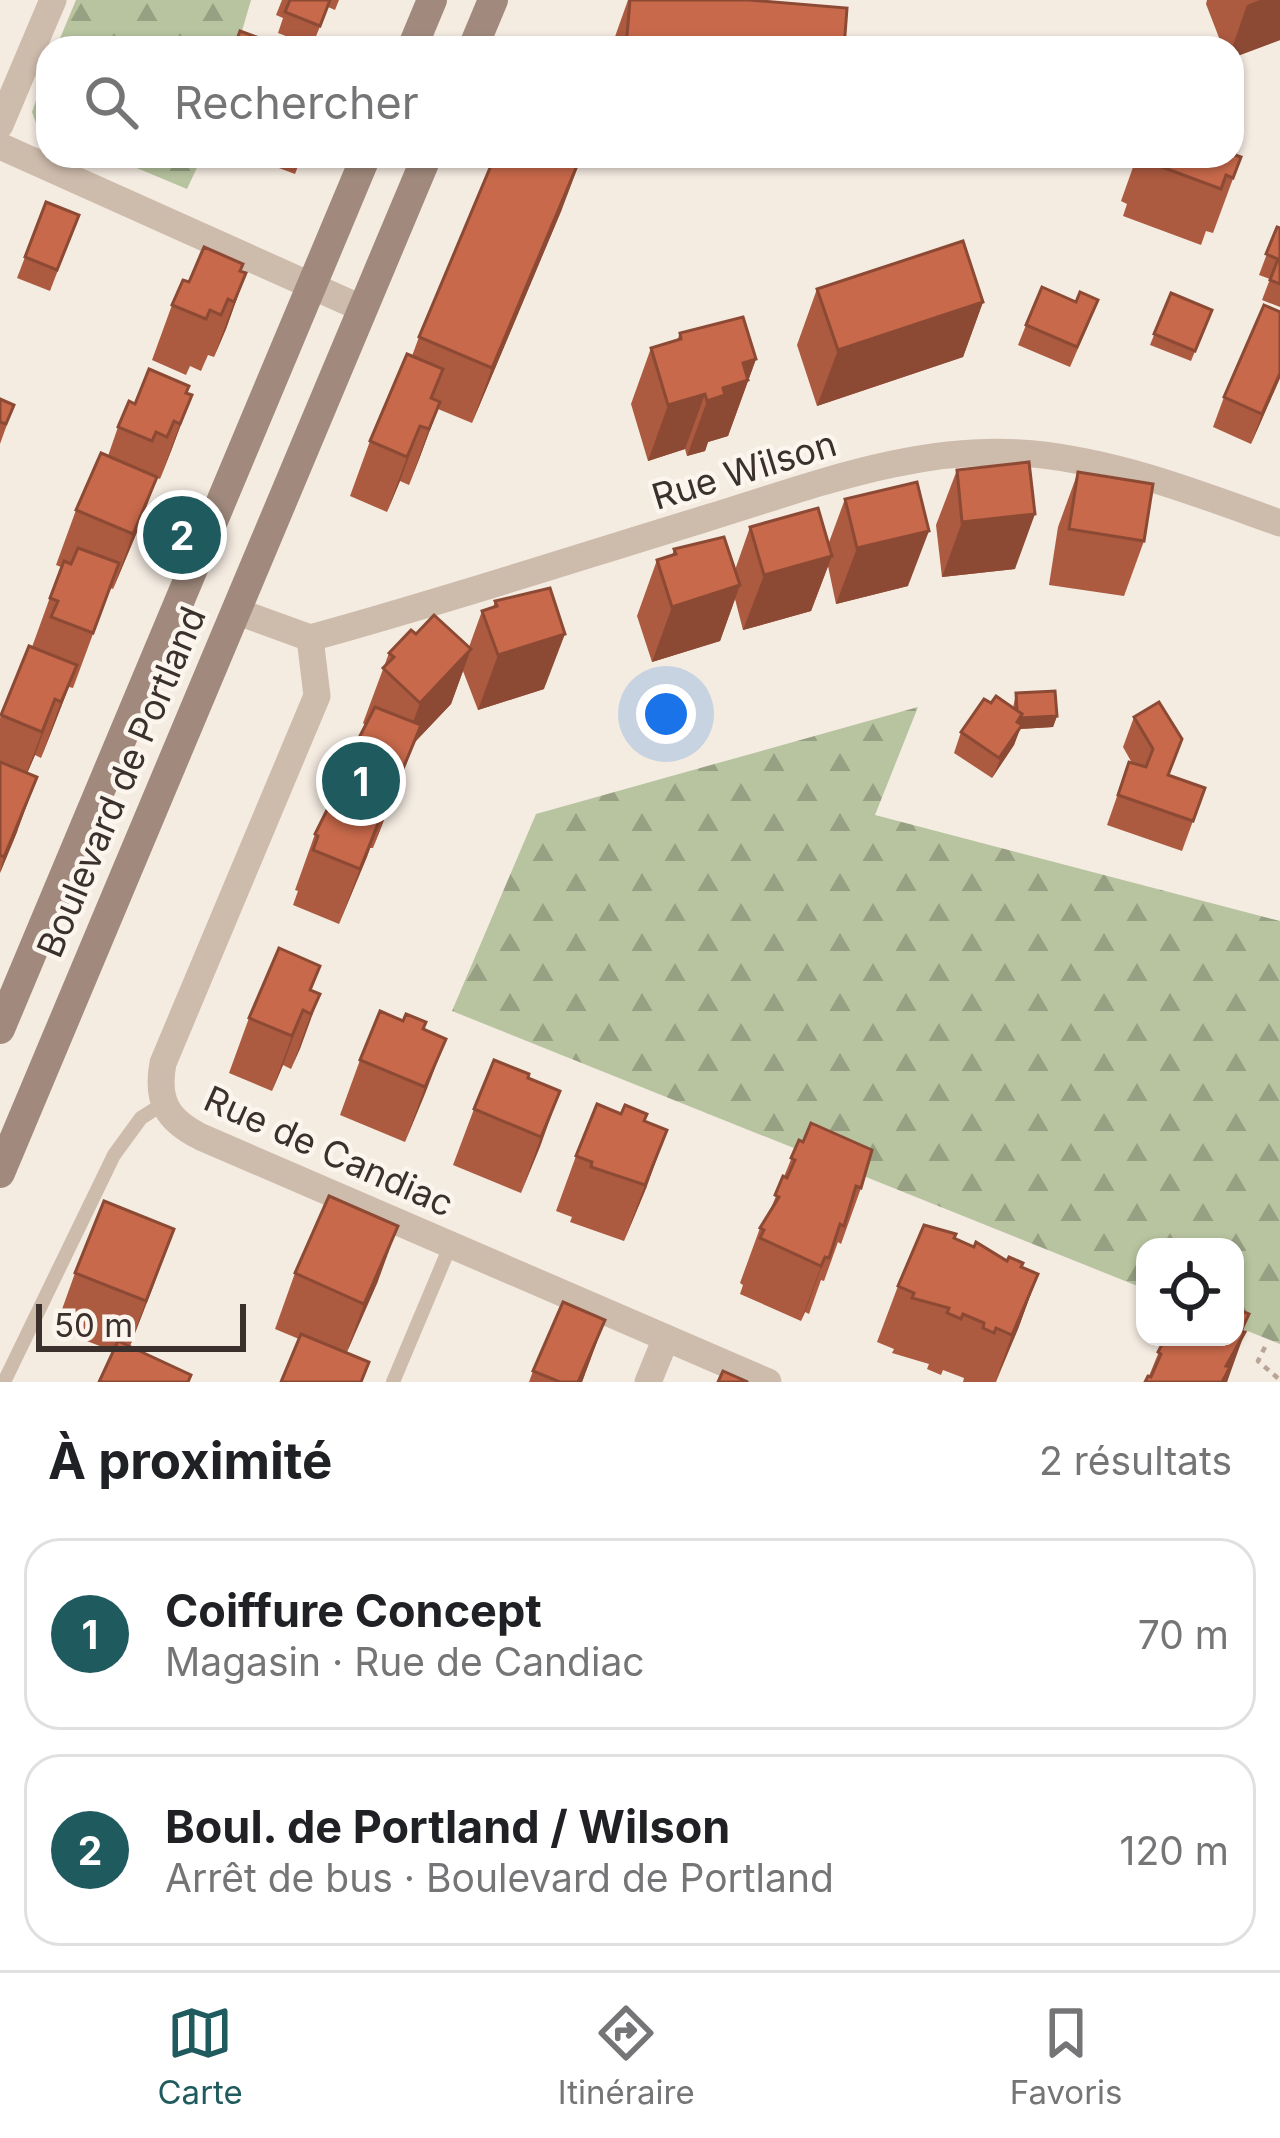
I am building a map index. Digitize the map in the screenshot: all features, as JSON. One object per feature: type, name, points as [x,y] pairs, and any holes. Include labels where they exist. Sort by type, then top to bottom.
[{"type":"main road","points":[[417,36],[432,0]]},
{"type":"main road","points":[[477,36],[493,0]]},
{"type":"main road","name":"Boulevard de Portland","points":[[0,1029],[361,168]]},
{"type":"main road","name":"Boulevard de Portland","points":[[0,1173],[422,168]]},
{"type":"street","points":[[38,36],[53,0]]},
{"type":"street","points":[[0,125],[36,40]]},
{"type":"street","points":[[0,146],[36,162]]},
{"type":"street","points":[[49,168],[362,308]]},
{"type":"street","name":"Rue Wilson","points":[[310,638],[841,477],[932,456],[1014,453],[1082,461],[1146,475],[1280,523]]},
{"type":"street","points":[[236,610],[310,638]]},
{"type":"street","name":"Rue de Candiac","points":[[310,638],[316,696],[163,1063],[158,1086],[163,1103],[181,1126],[201,1137],[768,1382]]},
{"type":"street","points":[[648,1382],[666,1338]]},
{"type":"lane","points":[[4,1382],[114,1155],[141,1118],[163,1103]]},
{"type":"lane","points":[[393,1382],[451,1244]]},
{"type":"path","points":[[1265,1347],[1258,1361],[1280,1380]]},
{"type":"green space","points":[[76,0],[251,0],[240,36],[61,36]]},
{"type":"green space","points":[[137,168],[197,168],[187,189]]},
{"type":"green space","points":[[918,707],[875,815],[1280,921],[1280,1344],[1244,1330],[1244,1238],[1136,1238],[1136,1285],[452,1011],[536,814]]},
{"type":"building","points":[[290,0],[330,0],[320,26],[285,12]]},
{"type":"building","points":[[630,0],[749,0],[847,8],[845,36],[627,36]]},
{"type":"building","points":[[490,168],[576,168],[492,368],[419,337]]},
{"type":"building","points":[[1165,168],[1237,168],[1233,178],[1226,175],[1221,189]]},
{"type":"building","points":[[46,202],[79,215],[57,270],[25,257]]},
{"type":"building","points":[[1277,227],[1280,284],[1270,280],[1278,259],[1266,254]]},
{"type":"building","points":[[963,241],[983,302],[838,350],[817,289]]},
{"type":"building","points":[[204,247],[243,264],[240,271],[246,273],[234,302],[228,299],[221,315],[210,310],[206,319],[172,305],[183,280],[189,282]]},
{"type":"building","points":[[1042,287],[1076,302],[1080,292],[1098,300],[1077,347],[1026,325]]},
{"type":"building","points":[[1171,293],[1212,310],[1195,351],[1154,334]]},
{"type":"building","points":[[1264,305],[1280,312],[1280,373],[1262,414],[1224,397]]},
{"type":"building","points":[[743,317],[756,359],[743,363],[748,380],[723,388],[725,395],[707,401],[705,394],[668,405],[651,348],[681,339],[680,333]]},
{"type":"building","points":[[407,354],[443,369],[431,398],[440,402],[429,429],[420,426],[407,457],[370,441]]},
{"type":"building","points":[[149,369],[189,386],[186,393],[192,395],[180,424],[174,421],[167,437],[156,432],[152,441],[118,427],[129,401],[135,404]]},
{"type":"building","points":[[0,399],[14,405],[6,424],[0,422]]},
{"type":"building","points":[[101,453],[157,477],[133,534],[76,510]]},
{"type":"building","points":[[1029,462],[1035,514],[962,522],[957,470]]},
{"type":"building","points":[[1078,472],[1153,484],[1144,541],[1069,529]]},
{"type":"building","points":[[917,482],[929,531],[857,548],[845,499]]},
{"type":"building","points":[[818,508],[832,556],[764,575],[750,527]]},
{"type":"building","points":[[724,537],[740,585],[672,607],[657,560],[676,554],[674,549]]},
{"type":"building","points":[[78,548],[119,563],[93,633],[51,617],[58,601],[50,598],[64,561],[71,564]]},
{"type":"building","points":[[550,588],[565,634],[498,655],[482,611],[497,606],[495,601]]},
{"type":"building","points":[[434,615],[471,649],[420,703],[383,668],[394,657],[389,653],[411,630],[416,634]]},
{"type":"building","points":[[29,646],[77,665],[61,702],[55,699],[42,732],[1,715]]},
{"type":"building","points":[[1055,691],[1057,716],[1021,718],[1016,693]]},
{"type":"building","points":[[996,696],[1022,714],[1017,722],[1022,725],[999,758],[961,732],[984,699],[991,703]]},
{"type":"building","points":[[1159,702],[1182,739],[1168,775],[1205,788],[1193,821],[1118,795],[1129,762],[1146,767],[1153,749],[1134,717]]},
{"type":"building","points":[[375,707],[421,725],[393,793],[346,774],[352,760],[348,759]]},
{"type":"building","points":[[0,762],[37,777],[4,857],[0,855]]},
{"type":"building","points":[[341,782],[387,801],[360,869],[313,850],[315,834]]},
{"type":"building","points":[[279,948],[320,966],[310,990],[320,994],[311,1014],[303,1010],[292,1036],[249,1018]]},
{"type":"building","points":[[380,1011],[403,1021],[406,1014],[426,1022],[423,1029],[446,1039],[425,1087],[360,1060]]},
{"type":"building","points":[[494,1060],[560,1091],[541,1137],[474,1109]]},
{"type":"building","points":[[597,1104],[621,1114],[625,1105],[647,1114],[644,1121],[667,1130],[645,1185],[591,1167],[592,1162],[576,1156]]},
{"type":"building","points":[[811,1123],[872,1150],[861,1188],[856,1186],[844,1226],[840,1224],[829,1258],[821,1266],[760,1238],[783,1176],[787,1178],[795,1160],[791,1158]]},
{"type":"building","points":[[329,1196],[398,1226],[364,1304],[295,1273]]},
{"type":"building","points":[[104,1201],[174,1229],[146,1301],[75,1273]]},
{"type":"building","points":[[924,1225],[956,1234],[954,1238],[974,1247],[976,1242],[1038,1274],[1012,1335],[996,1328],[994,1333],[963,1314],[961,1319],[947,1313],[949,1308],[912,1298],[914,1293],[898,1286]]},
{"type":"building","points":[[563,1302],[605,1320],[578,1382],[560,1382],[533,1371]]},
{"type":"building","points":[[301,1334],[369,1362],[361,1382],[281,1382]]},
{"type":"building","points":[[118,1341],[191,1375],[188,1382],[99,1382]]},
{"type":"building","points":[[1161,1346],[1237,1346],[1222,1382],[1145,1382]]},
{"type":"building","points":[[723,1371],[748,1382],[718,1382]]},
{"type":"place","name":"Boul. de Portland / Wilson","points":[[182,535]]},
{"type":"place","name":"Coiffure Concept","points":[[361,781]]}]
